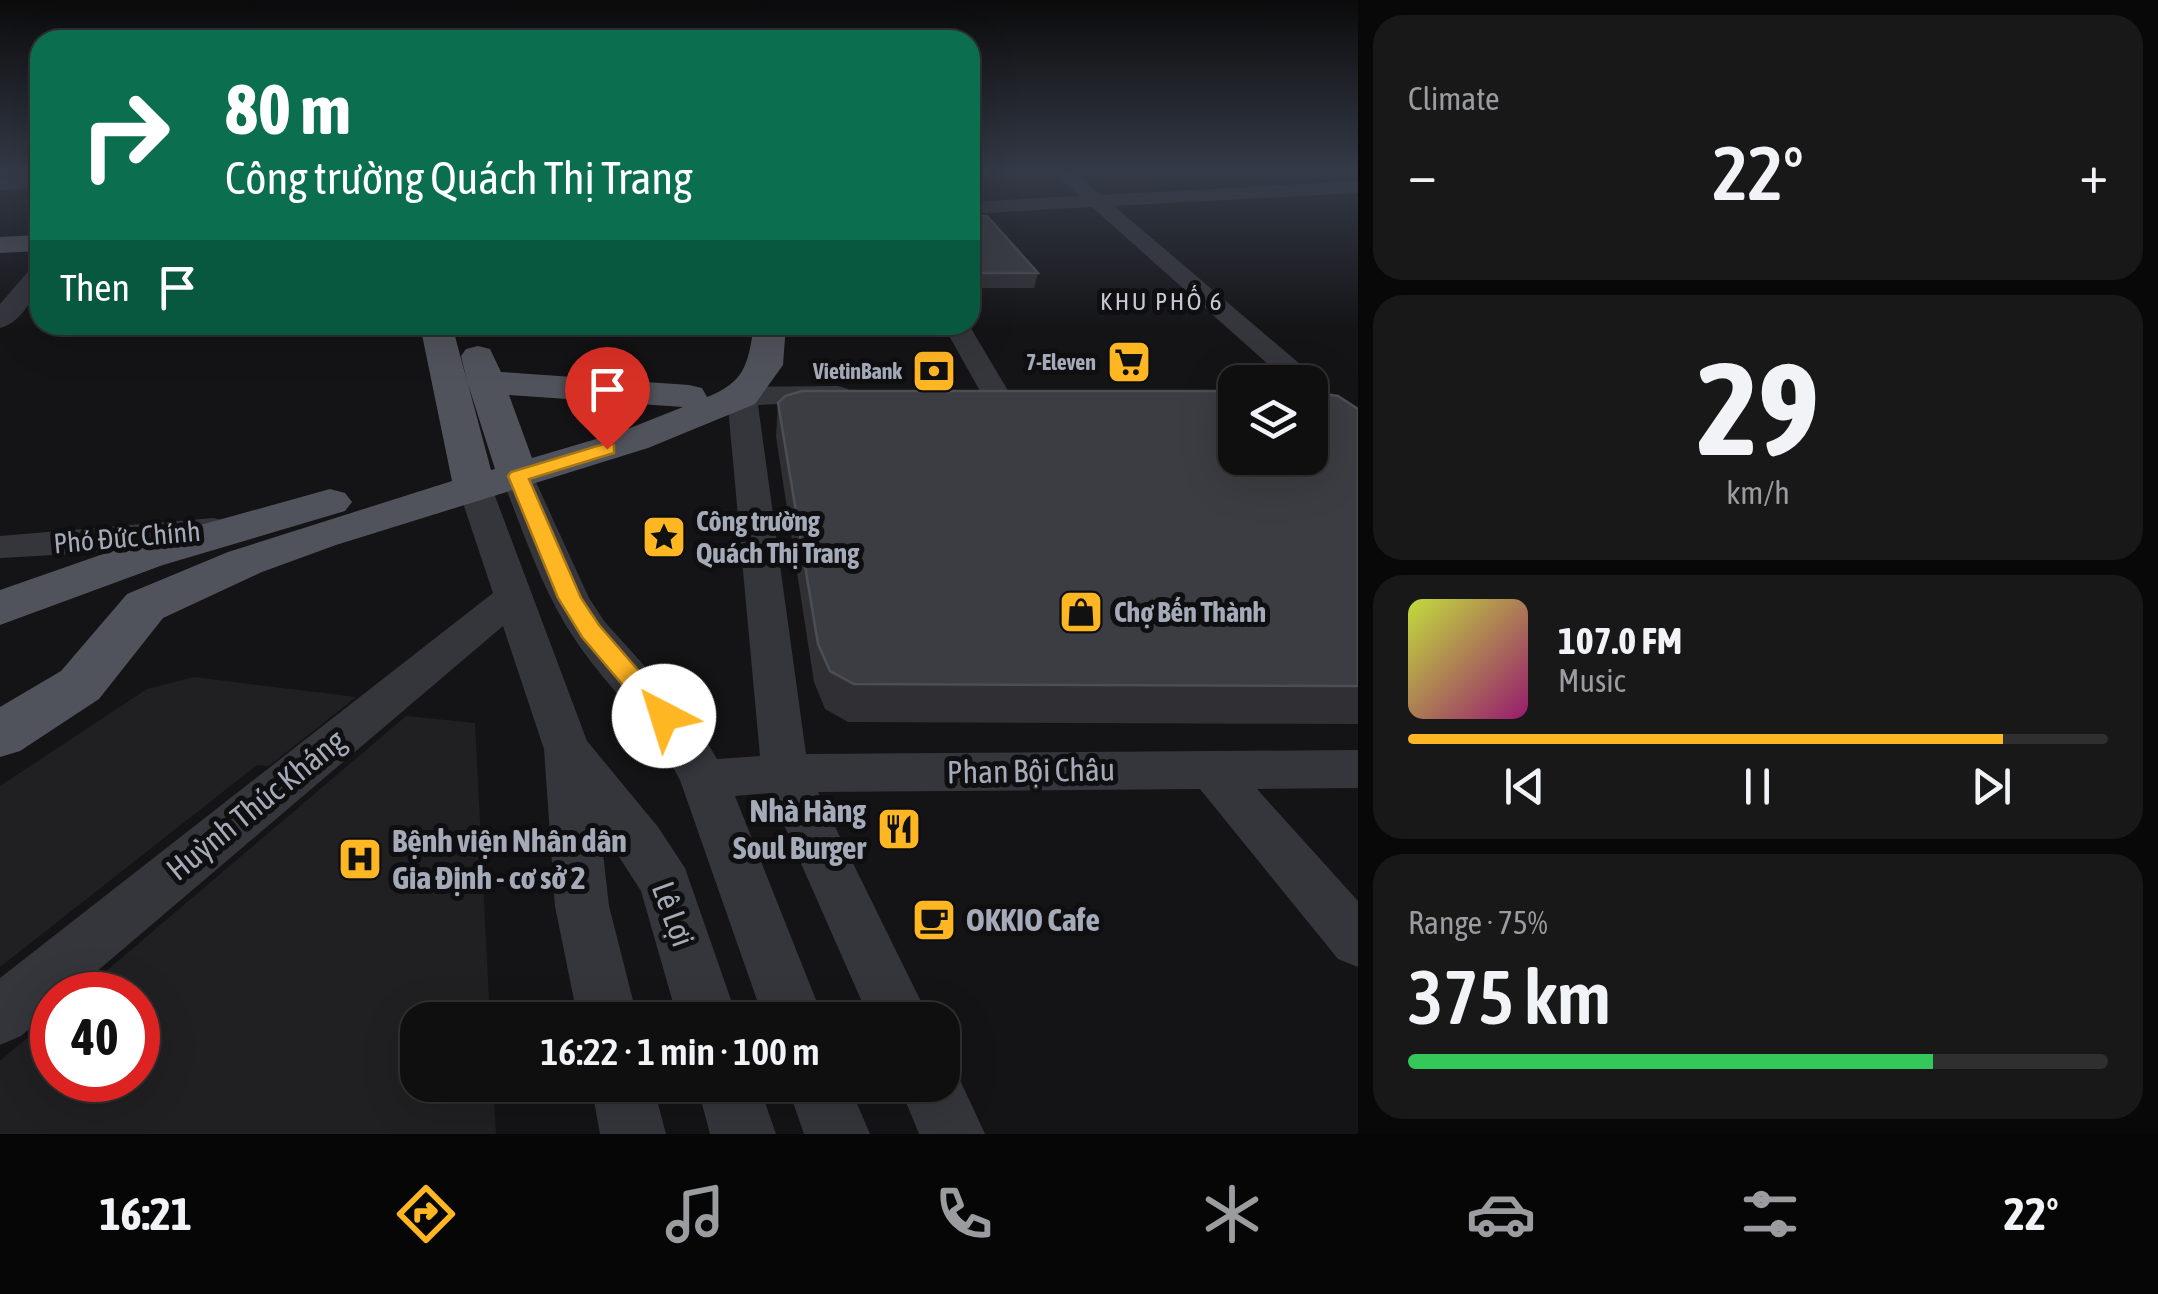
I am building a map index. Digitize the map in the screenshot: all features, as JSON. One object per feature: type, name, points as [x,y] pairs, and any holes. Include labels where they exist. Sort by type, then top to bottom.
[{"type":"main road","points":[[0,244],[30,243]]},
{"type":"main road","points":[[443,335],[472,379]]},
{"type":"main road","points":[[469,335],[472,379],[493,471]]},
{"type":"main road","points":[[0,734],[80,685],[145,606],[290,546],[689,396],[731,360],[740,335]]},
{"type":"main road","points":[[17,601],[250,523],[634,440],[742,396],[765,366],[769,335]]},
{"type":"main road","points":[[472,379],[689,396]]},
{"type":"street","points":[[1122,224],[1282,365]]},
{"type":"street","points":[[0,320],[30,284]]},
{"type":"street","points":[[962,335],[995,394]]},
{"type":"street","points":[[957,394],[1032,394]]},
{"type":"street","points":[[862,395],[742,396],[785,773],[892,1002]]},
{"type":"street","points":[[493,471],[514,596],[567,749],[582,906],[604,1002]]},
{"type":"street","points":[[493,471],[590,631],[679,734],[704,778],[787,1002]]},
{"type":"street","name":"Phó Đức Chính","points":[[2,547],[166,535],[250,523]]},
{"type":"street","name":"Phó Đức Chính","points":[[2,547],[33,566],[36,578],[17,601]]},
{"type":"street","name":"Huỳnh Thúc Kháng","points":[[0,1015],[514,596]]},
{"type":"street","name":"Lê Lợi","points":[[567,749],[640,842],[666,885],[702,1002]]},
{"type":"street","name":"Phan Bội Châu","points":[[704,778],[785,773],[1358,768]]},
{"type":"street","points":[[1211,769],[1358,941]]},
{"type":"street","points":[[626,1102],[634,1134]]},
{"type":"street","points":[[733,1102],[743,1134]]},
{"type":"street","points":[[825,1102],[837,1134]]},
{"type":"street","points":[[938,1102],[952,1134]]},
{"type":"shaded area","points":[[194,677],[356,697],[269,766],[257,765],[0,967],[0,786],[147,689]]},
{"type":"shaded area","name":"Bệnh viện Nhân dân Gia Định - cơ sở 2","points":[[406,716],[475,723],[489,1002],[400,1002],[400,1102],[494,1102],[496,1134],[0,1134],[0,1061],[30,1036],[30,1102],[160,1102],[160,972],[105,972]]},
{"type":"building","points":[[980,224],[994,224],[1038,273],[980,273]]},
{"type":"building","name":"Chợ Bến Thành","points":[[802,391],[1218,391],[1218,475],[1328,475],[1328,395],[1338,396],[1358,409],[1358,686],[854,684],[830,671],[818,644],[778,403],[785,396]]},
{"type":"place","name":"7-Eleven","points":[[1129,362]]},
{"type":"place","name":"VietinBank","points":[[934,371]]},
{"type":"place","name":"Công trường Quách Thị Trang","points":[[664,537]]},
{"type":"place","name":"Chợ Bến Thành","points":[[1081,612]]},
{"type":"place","name":"Nhà Hàng Soul Burger","points":[[899,829]]},
{"type":"place","name":"Bệnh viện Nhân dân Gia Định - cơ sở 2","points":[[360,859]]},
{"type":"place","name":"OKKIO Cafe","points":[[934,920]]},
{"type":"district","name":"KHU PHỐ 6","points":[[1162,301]]},
{"type":"route","points":[[607,449],[518,476],[570,598],[590,631],[664,716]]}]
